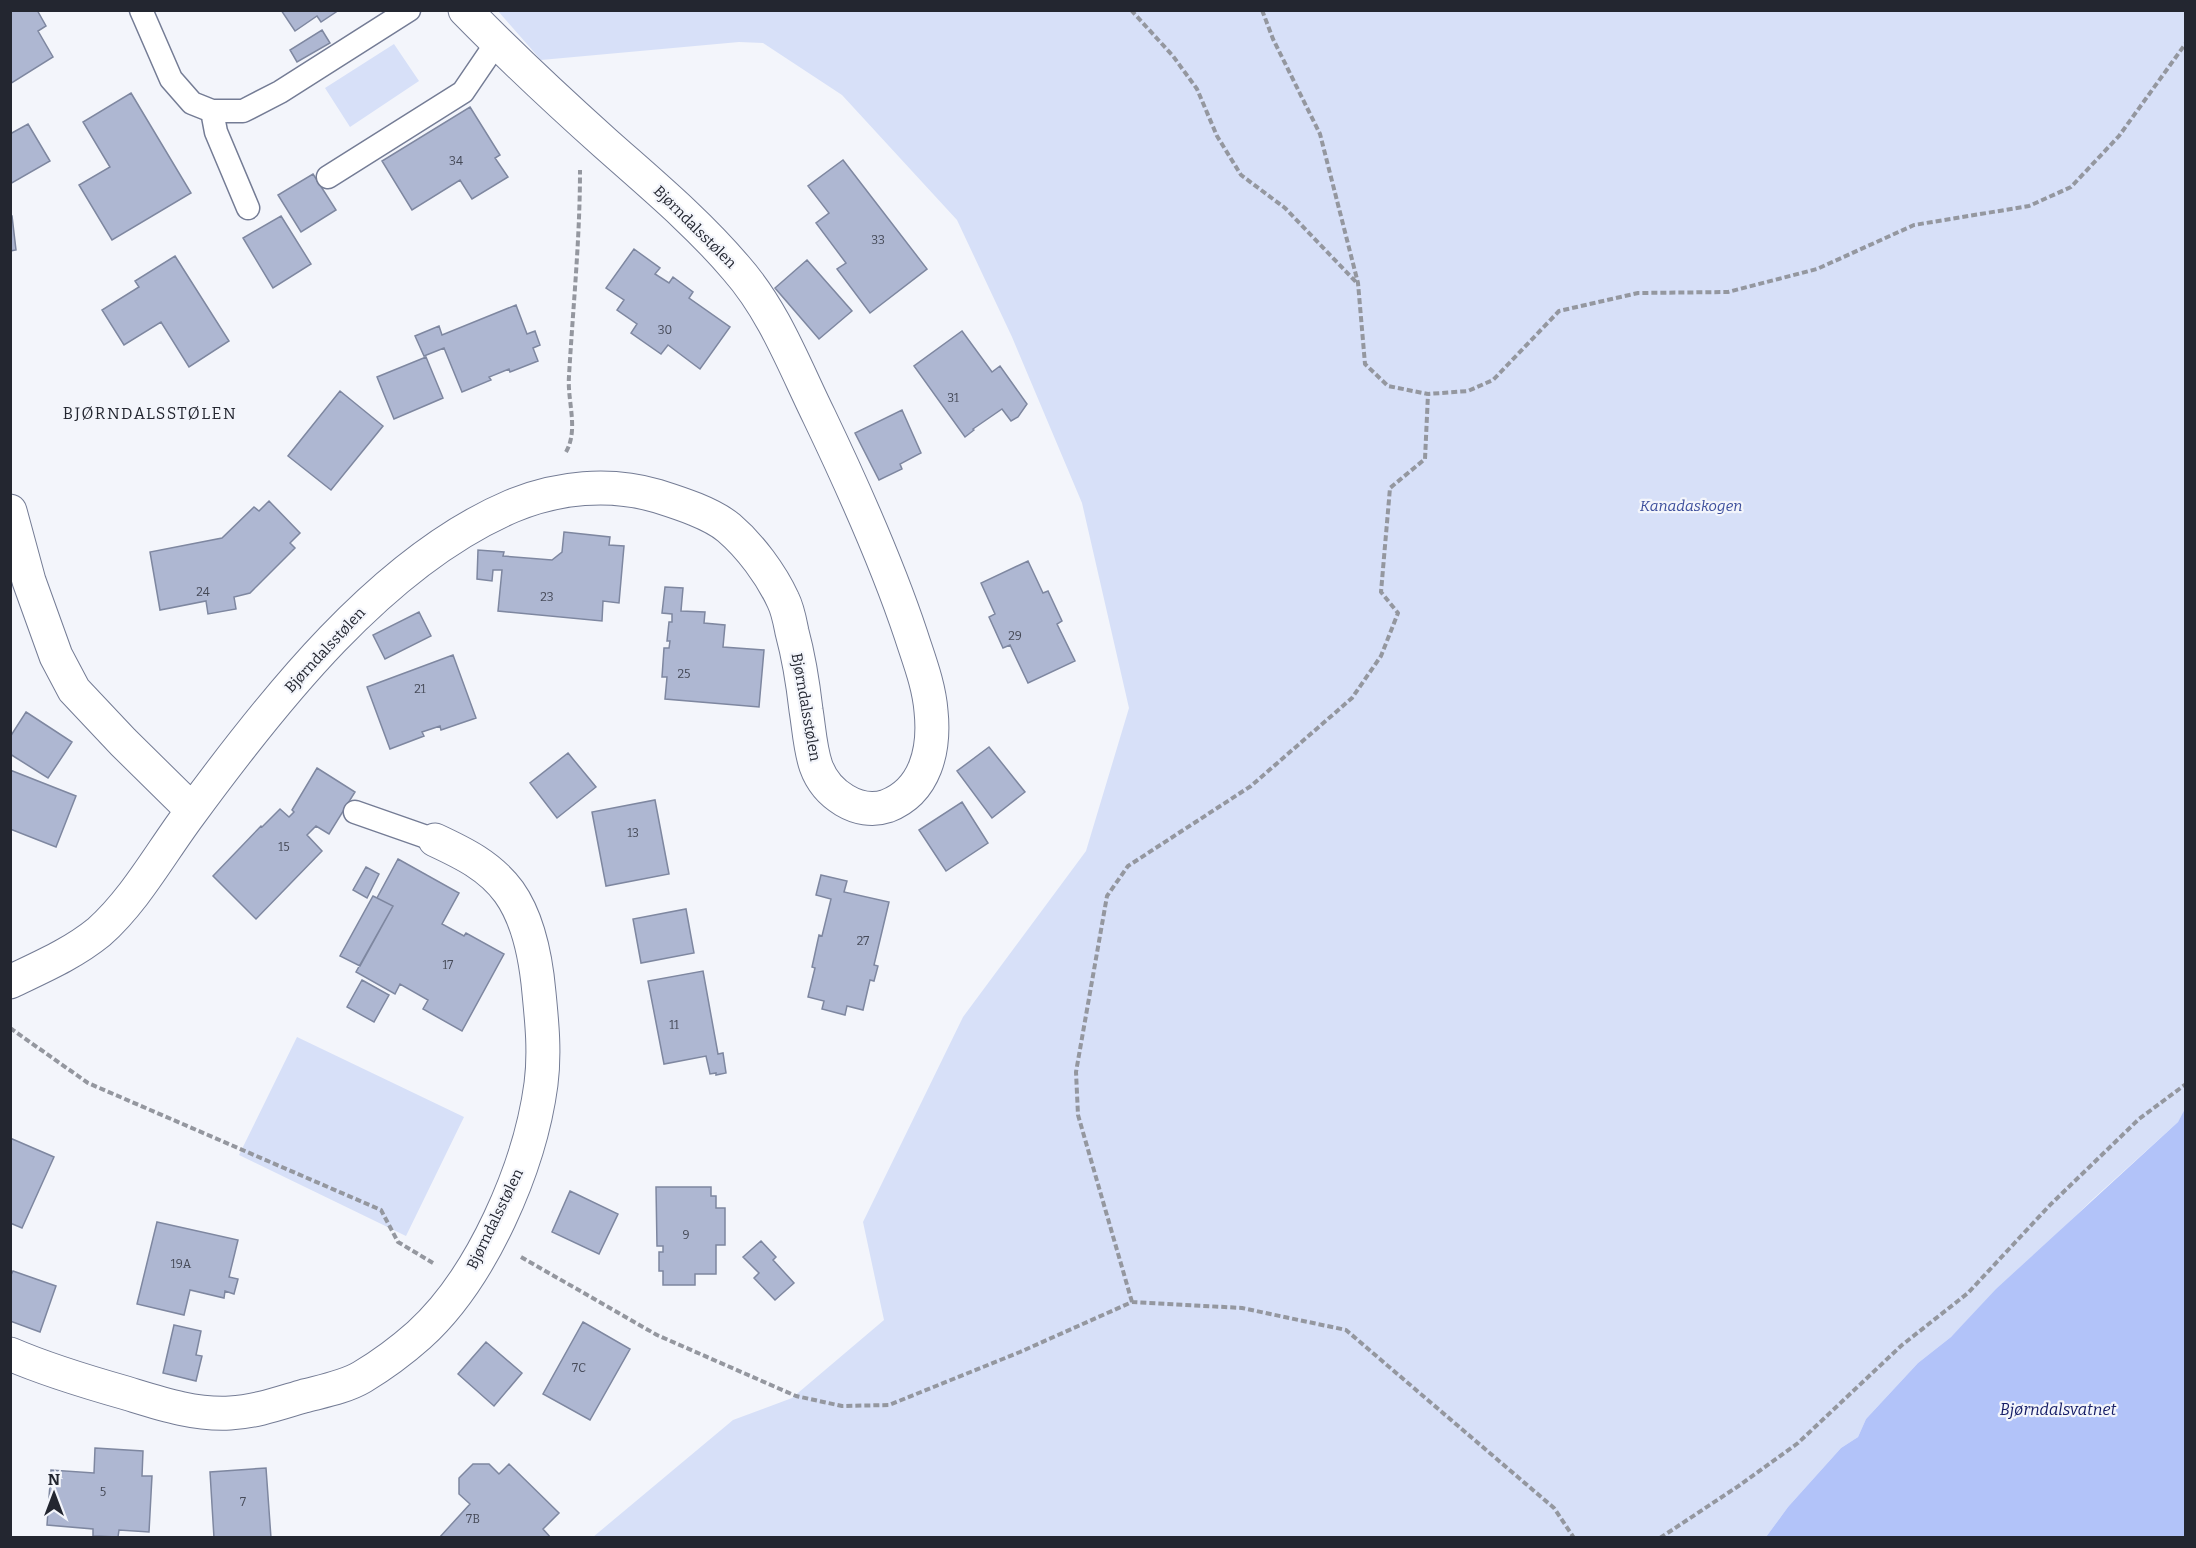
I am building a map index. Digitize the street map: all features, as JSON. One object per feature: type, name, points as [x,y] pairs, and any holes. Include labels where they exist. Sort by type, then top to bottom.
[{"type":"street","name":"Bjørndalsstølen","points":[[10,982],[67,955],[101,930],[128,900],[192,810],[285,691],[380,593],[424,556],[478,522],[507,508],[552,492],[589,488],[643,492],[680,503],[726,525],[759,561],[784,602],[799,659],[817,769],[833,794],[853,805],[880,809],[902,799],[921,780],[930,748],[932,714],[927,685],[895,587],[844,468],[764,302],[735,267],[676,206],[591,130],[465,10]]},
{"type":"street","points":[[10,511],[29,580],[56,656],[74,690],[192,810]]},
{"type":"street","name":"Bjørndalsstølen","points":[[10,1354],[93,1384],[173,1407],[229,1413],[256,1409],[359,1379],[390,1359],[420,1334],[443,1310],[464,1281],[489,1238],[520,1170],[534,1122],[544,1049],[537,967],[529,935],[510,894],[497,877],[470,857],[435,840]]},
{"type":"lane","points":[[141,10],[171,78],[192,103],[212,111],[243,111],[280,92],[409,10]]},
{"type":"lane","points":[[328,177],[463,92],[497,42]]},
{"type":"lane","points":[[212,111],[216,132],[248,208]]},
{"type":"lane","points":[[355,812],[435,840]]},
{"type":"path","points":[[1131,10],[1173,56],[1197,89],[1217,136],[1241,175],[1285,208],[1358,284]]},
{"type":"path","points":[[1262,10],[1273,39],[1320,134],[1358,284],[1365,364],[1388,386],[1428,394],[1468,391],[1493,380],[1558,311],[1638,293],[1728,292],[1817,269],[1914,225],[2029,206],[2071,187],[2119,136],[2186,43]]},
{"type":"path","points":[[565,455],[572,438],[568,379],[575,298],[580,142],[591,130]]},
{"type":"path","points":[[1132,1302],[1078,1115],[1076,1072],[1107,896],[1128,866],[1251,786],[1352,698],[1381,656],[1398,614],[1381,592],[1390,488],[1425,459],[1428,394]]},
{"type":"path","points":[[10,1028],[88,1083],[381,1210],[398,1242],[464,1281]]},
{"type":"path","points":[[1660,1538],[1798,1443],[1902,1345],[1968,1293],[2050,1205],[2139,1119],[2186,1084]]},
{"type":"path","points":[[489,1238],[657,1335],[796,1396],[842,1406],[889,1405],[1020,1352],[1132,1302],[1242,1308],[1346,1330],[1554,1508],[1574,1538]]},
{"type":"green space","name":"Kanadaskogen","points":[[498,11],[2185,11],[2186,1109],[2178,1122],[2093,1199],[1951,1337],[1918,1363],[1866,1419],[1858,1437],[1841,1448],[1788,1507],[1766,1537],[593,1537],[733,1420],[792,1398],[884,1320],[863,1222],[963,1017],[1086,851],[1129,708],[1082,503],[1012,337],[957,220],[842,95],[763,43],[739,42],[541,60]]},
{"type":"green space","points":[[394,44],[419,81],[350,127],[325,88]]},
{"type":"green space","points":[[297,1037],[464,1117],[406,1236],[239,1155]]},
{"type":"water","name":"Bjørndalsvatnet","points":[[2185,1109],[2185,1537],[1766,1537],[1788,1507],[1841,1448],[1858,1437],[1866,1419],[1918,1363],[1951,1337],[1996,1289],[2178,1122]]},
{"type":"building","points":[[10,10],[37,10],[46,26],[38,31],[53,57],[10,84]]},
{"type":"building","points":[[281,10],[339,10],[321,22],[317,16],[295,31]]},
{"type":"building","points":[[322,30],[330,43],[297,62],[290,50]]},
{"type":"building","points":[[131,93],[191,193],[112,240],[79,185],[110,167],[83,122]]},
{"type":"building","points":[[470,107],[500,155],[495,158],[508,177],[472,199],[460,180],[412,210],[382,161]]},
{"type":"building","points":[[28,124],[50,161],[10,184],[10,134]]},
{"type":"building","points":[[843,160],[927,269],[870,313],[837,269],[846,263],[816,223],[829,213],[808,186]]},
{"type":"building","points":[[313,174],[336,210],[301,232],[278,195]]},
{"type":"building","points":[[10,216],[12,216],[16,250],[10,251]]},
{"type":"building","points":[[281,216],[311,264],[273,288],[243,238]]},
{"type":"building","points":[[634,249],[660,268],[655,274],[669,283],[673,277],[693,292],[689,298],[730,327],[700,369],[668,345],[661,354],[631,333],[637,324],[617,310],[624,300],[606,288]]},
{"type":"building","points":[[175,256],[229,341],[189,367],[161,322],[124,345],[102,310],[139,287],[135,281]]},
{"type":"building","points":[[807,260],[852,311],[819,339],[775,288]]},
{"type":"building","points":[[516,305],[527,334],[535,331],[540,345],[533,348],[538,361],[489,377],[491,380],[462,392],[444,348],[424,356],[415,336],[439,326],[442,335]]},
{"type":"building","points":[[962,331],[992,372],[1000,366],[1027,404],[1018,417],[1011,421],[1002,409],[965,437],[914,366]]},
{"type":"building","points":[[426,357],[443,398],[394,419],[377,377]]},
{"type":"building","points":[[340,391],[383,426],[331,490],[288,456]]},
{"type":"building","points":[[902,410],[921,453],[900,464],[902,469],[879,480],[855,433]]},
{"type":"building","points":[[269,501],[300,533],[290,543],[295,548],[250,593],[234,597],[236,609],[208,614],[206,601],[160,610],[150,552],[222,538],[254,507],[259,511]]},
{"type":"building","points":[[564,532],[610,537],[609,545],[624,546],[619,603],[603,601],[602,621],[498,611],[502,570],[493,570],[492,581],[477,579],[478,550],[504,552],[503,556],[552,560],[562,552]]},
{"type":"building","points":[[1028,561],[1043,593],[1048,591],[1062,621],[1057,624],[1075,661],[1028,683],[1010,645],[1003,648],[989,617],[995,614],[981,583]]},
{"type":"building","points":[[665,587],[683,588],[681,611],[705,612],[704,623],[725,625],[723,647],[764,650],[759,707],[665,699],[667,677],[662,677],[664,648],[669,648],[670,641],[667,641],[672,614],[662,613]]},
{"type":"building","points":[[419,612],[431,636],[385,659],[373,635]]},
{"type":"building","points":[[453,655],[476,718],[441,730],[440,726],[422,732],[424,736],[390,749],[367,687]]},
{"type":"building","points":[[26,712],[72,742],[48,778],[10,754],[10,737]]},
{"type":"building","points":[[989,747],[1025,792],[992,818],[957,771]]},
{"type":"building","points":[[568,753],[596,787],[557,818],[530,783]]},
{"type":"building","points":[[317,768],[355,792],[329,834],[316,826],[307,835],[322,851],[256,919],[213,876],[280,809],[289,817],[294,812],[292,810]]},
{"type":"building","points":[[10,770],[76,796],[56,847],[10,829]]},
{"type":"building","points":[[655,800],[669,874],[606,886],[592,812]]},
{"type":"building","points":[[962,802],[988,843],[946,871],[919,830]]},
{"type":"building","points":[[398,859],[459,893],[442,924],[464,936],[466,933],[504,954],[462,1031],[423,1009],[428,1000],[400,984],[395,994],[356,972],[393,906],[377,898]]},
{"type":"building","points":[[366,867],[379,874],[367,898],[353,890]]},
{"type":"building","points":[[821,875],[847,881],[844,892],[889,902],[874,965],[878,966],[874,981],[870,980],[863,1010],[847,1006],[845,1015],[822,1009],[824,1001],[808,997],[815,968],[812,967],[819,935],[822,936],[831,899],[816,895]]},
{"type":"building","points":[[373,896],[393,906],[360,966],[340,956]]},
{"type":"building","points":[[686,909],[694,953],[641,963],[633,919]]},
{"type":"building","points":[[703,971],[718,1054],[723,1053],[726,1073],[716,1075],[716,1073],[710,1074],[706,1056],[664,1064],[648,981]]},
{"type":"building","points":[[362,980],[389,995],[374,1022],[347,1007]]},
{"type":"building","points":[[10,1138],[54,1157],[22,1228],[10,1223]]},
{"type":"building","points":[[656,1187],[711,1187],[711,1196],[716,1196],[716,1208],[725,1208],[725,1245],[716,1245],[716,1274],[695,1274],[695,1285],[663,1285],[663,1271],[659,1271],[659,1252],[663,1252],[663,1246],[657,1246]]},
{"type":"building","points":[[570,1191],[618,1214],[599,1254],[552,1232]]},
{"type":"building","points":[[157,1222],[238,1240],[229,1277],[238,1279],[234,1294],[225,1291],[224,1298],[190,1290],[184,1315],[137,1304]]},
{"type":"building","points":[[761,1241],[776,1257],[773,1260],[794,1283],[775,1300],[754,1278],[759,1273],[743,1257]]},
{"type":"building","points":[[13,1271],[56,1286],[40,1332],[10,1321],[10,1277]]},
{"type":"building","points":[[583,1322],[630,1349],[590,1420],[543,1394]]},
{"type":"building","points":[[174,1325],[201,1331],[196,1355],[202,1356],[196,1381],[163,1373]]},
{"type":"building","points":[[486,1342],[522,1373],[494,1406],[458,1374]]},
{"type":"building","points":[[95,1448],[143,1451],[142,1476],[152,1476],[149,1532],[119,1530],[118,1537],[93,1536],[93,1529],[47,1525],[51,1470],[94,1473]]},
{"type":"building","points":[[473,1464],[489,1464],[499,1474],[509,1464],[559,1513],[543,1529],[551,1538],[439,1538],[470,1504],[459,1494],[459,1478]]},
{"type":"building","points":[[266,1468],[271,1538],[214,1538],[210,1472]]},
{"type":"district","name":"BJØRNDALSSTØLEN","points":[[150,413]]}]
